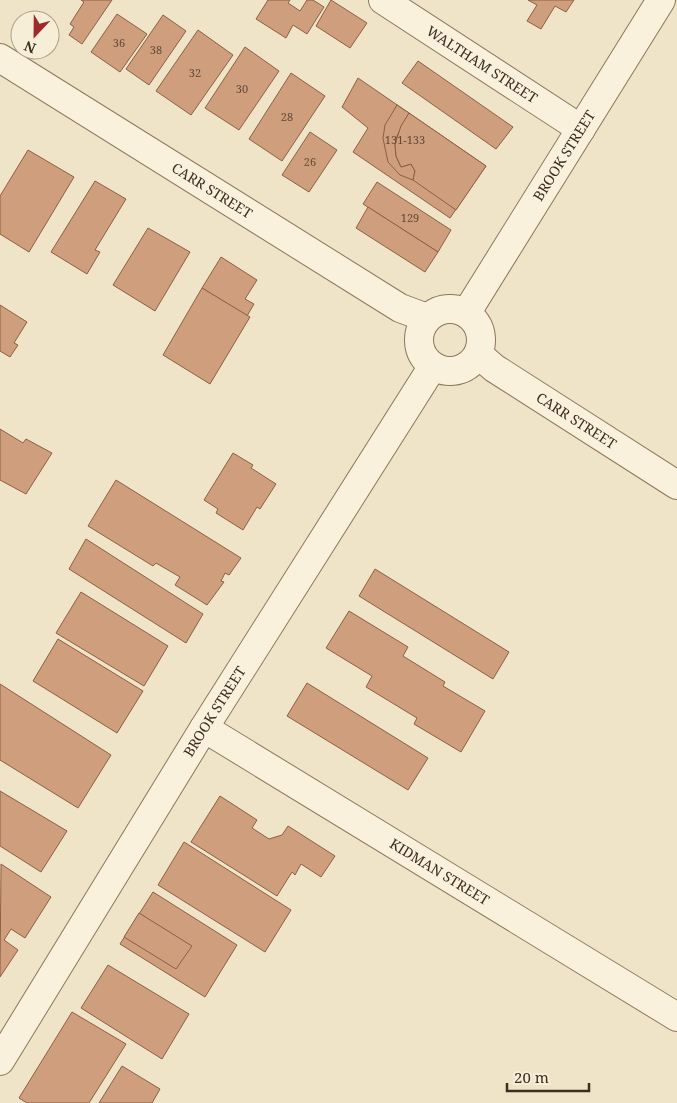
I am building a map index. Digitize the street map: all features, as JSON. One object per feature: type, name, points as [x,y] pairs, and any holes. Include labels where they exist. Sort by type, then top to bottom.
[{"type":"street","name":"WALTHAM STREET","points":[[383,0],[580,129]]},
{"type":"street","name":"BROOK STREET","points":[[467,312],[661,0]]},
{"type":"street","name":"CARR STREET","points":[[0,58],[400,308],[427,318]]},
{"type":"street","points":[[451,308],[467,312],[475,320],[481,333],[481,344],[478,354],[472,362],[463,368],[452,371],[433,366],[425,358],[419,346],[419,335],[427,318],[440,310],[451,308]]},
{"type":"street","name":"CARR STREET","points":[[478,354],[494,368],[677,485]]},
{"type":"street","name":"BROOK STREET","points":[[0,1060],[204,728],[433,366]]},
{"type":"street","name":"KIDMAN STREET","points":[[204,728],[677,1017]]},
{"type":"building","points":[[81,0],[112,0],[82,44],[69,35],[74,27],[70,24],[84,2]]},
{"type":"building","points":[[268,0],[290,0],[288,3],[300,11],[307,0],[313,0],[324,7],[307,34],[293,25],[286,38],[256,19]]},
{"type":"building","points":[[331,0],[367,23],[350,48],[316,26]]},
{"type":"building","points":[[528,0],[574,0],[566,12],[555,6],[541,29],[527,21],[537,5]]},
{"type":"building","points":[[117,14],[147,34],[120,72],[91,52]]},
{"type":"building","points":[[163,15],[186,31],[149,85],[126,69]]},
{"type":"building","points":[[198,30],[233,55],[191,115],[156,91]]},
{"type":"building","points":[[245,47],[279,71],[239,130],[205,108]]},
{"type":"building","points":[[418,61],[513,127],[496,149],[402,83]]},
{"type":"building","points":[[291,73],[325,96],[282,161],[249,139]]},
{"type":"building","points":[[358,78],[486,166],[450,218],[353,152],[368,128],[342,107]]},
{"type":"building","points":[[397,105],[409,113],[397,136],[395,144],[396,156],[401,167],[411,164],[415,171],[413,180],[400,175],[388,162],[385,148],[383,138],[385,125]]},
{"type":"building","points":[[409,113],[486,166],[456,210],[413,180],[415,171],[411,164],[401,167],[396,156],[395,144],[401,126]]},
{"type":"building","points":[[310,132],[337,150],[309,192],[282,175]]},
{"type":"building","points":[[28,150],[74,177],[29,252],[0,234],[0,196]]},
{"type":"building","points":[[95,181],[126,199],[95,250],[100,252],[87,274],[51,252]]},
{"type":"building","points":[[377,182],[451,230],[438,252],[363,204]]},
{"type":"building","points":[[368,207],[438,252],[425,272],[356,228]]},
{"type":"building","points":[[148,228],[190,252],[155,311],[113,285]]},
{"type":"building","points":[[221,257],[257,280],[245,299],[254,304],[247,316],[202,288]]},
{"type":"building","points":[[202,288],[250,317],[210,384],[163,355]]},
{"type":"building","points":[[0,305],[27,322],[14,343],[18,345],[10,357],[0,351]]},
{"type":"building","points":[[0,429],[23,443],[26,439],[52,453],[26,494],[0,480]]},
{"type":"building","points":[[233,453],[253,465],[251,468],[276,484],[260,509],[257,507],[243,530],[216,513],[218,509],[204,500]]},
{"type":"building","points":[[116,480],[241,558],[229,575],[225,573],[221,581],[224,582],[207,605],[175,585],[180,577],[156,563],[153,566],[88,526]]},
{"type":"building","points":[[86,539],[203,614],[186,643],[69,569]]},
{"type":"building","points":[[375,569],[509,652],[493,679],[359,596]]},
{"type":"building","points":[[81,592],[168,646],[144,686],[56,633]]},
{"type":"building","points":[[349,611],[408,647],[403,656],[445,682],[443,686],[485,711],[461,752],[414,724],[417,718],[366,687],[372,676],[326,648]]},
{"type":"building","points":[[58,639],[143,691],[117,733],[33,681]]},
{"type":"building","points":[[307,683],[428,758],[408,790],[287,716]]},
{"type":"building","points":[[0,684],[111,755],[78,808],[0,760]]},
{"type":"building","points":[[0,791],[67,831],[41,872],[0,846]]},
{"type":"building","points":[[220,796],[257,820],[252,828],[269,839],[282,835],[288,826],[335,856],[321,877],[301,864],[295,875],[292,872],[277,896],[191,842]]},
{"type":"building","points":[[184,842],[291,910],[265,952],[158,885]]},
{"type":"building","points":[[1,864],[51,897],[25,938],[11,929],[4,940],[18,950],[0,977]]},
{"type":"building","points":[[153,892],[237,945],[205,997],[120,944]]},
{"type":"building","points":[[139,913],[192,946],[176,969],[124,937]]},
{"type":"building","points":[[108,965],[189,1014],[162,1059],[81,1008]]},
{"type":"building","points":[[72,1012],[126,1044],[89,1103],[27,1103],[19,1098]]},
{"type":"building","points":[[122,1066],[160,1089],[152,1103],[99,1103]]}]
